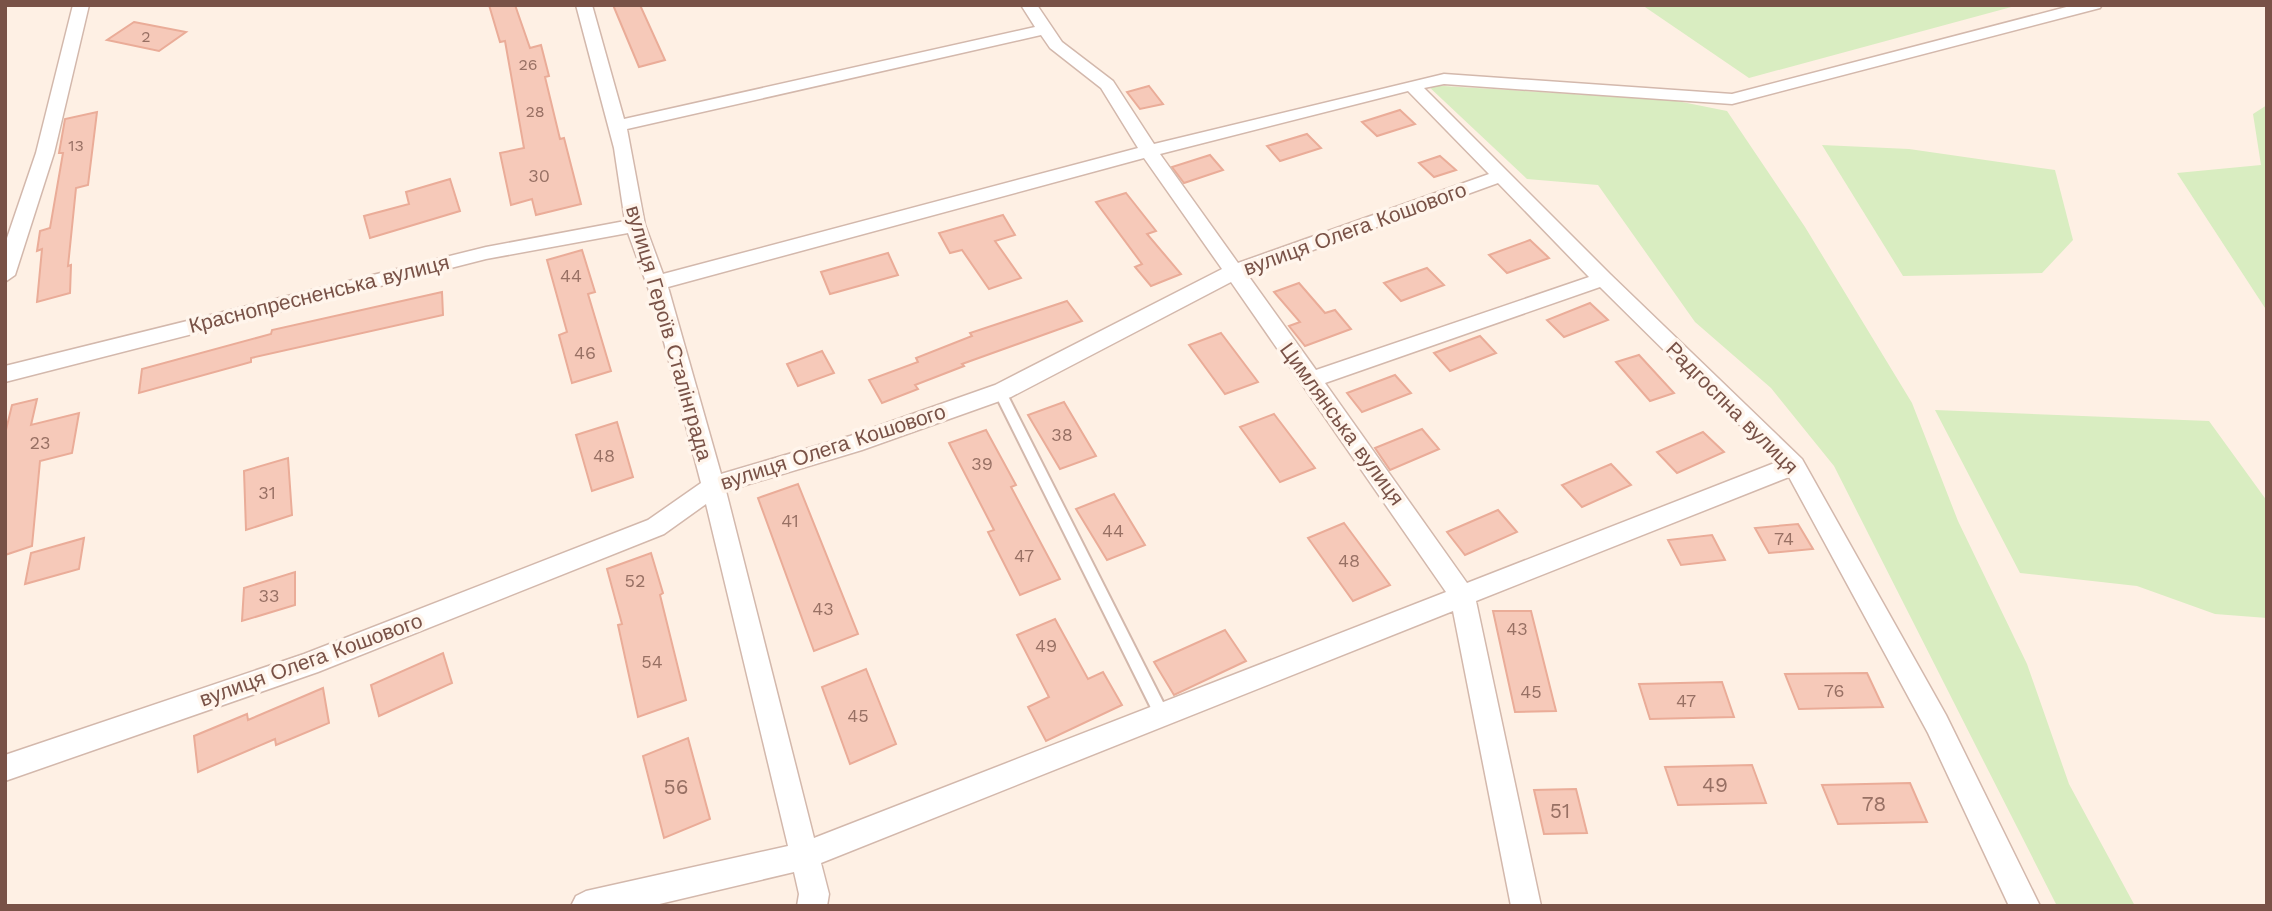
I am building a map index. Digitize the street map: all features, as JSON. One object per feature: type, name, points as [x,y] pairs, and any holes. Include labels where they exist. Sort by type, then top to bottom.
[{"type":"street","points":[[5,275],[44,153],[81,5]]},
{"type":"street","name":"вулиця Героїв Сталінграда","points":[[584,5],[617,126],[635,225],[656,283],[713,486],[814,894],[812,906]]},
{"type":"street","name":"Цимлянська вулиця","points":[[1029,5],[1056,45],[1107,85],[1233,272],[1400,503],[1463,597],[1526,906]]},
{"type":"street","points":[[656,283],[1149,151],[1412,85],[1444,79],[1731,99],[2094,5]]},
{"type":"street","points":[[617,126],[1046,29]]},
{"type":"street","name":"Радгоспна вулиця","points":[[1412,85],[1603,279],[1794,465],[1937,724],[2025,906]]},
{"type":"street","name":"вулиця Олега Кошового","points":[[5,768],[309,664],[656,527],[713,486],[854,444],[1000,392],[1233,272],[1502,176]]},
{"type":"street","name":"Краснопресненська вулиця","points":[[5,374],[486,253],[635,225]]},
{"type":"street","points":[[1309,380],[1603,279]]},
{"type":"street","points":[[586,906],[804,856],[1794,465]]},
{"type":"lane","points":[[1000,392],[1162,715]]},
{"type":"green space","points":[[1642,5],[2015,5],[2015,6],[1749,78]]},
{"type":"green space","points":[[1427,85],[1672,100],[1727,111],[1805,227],[1912,403],[1958,521],[2027,664],[2069,784],[2135,906],[2057,906],[1834,466],[1771,388],[1695,322],[1598,185],[1527,179]]},
{"type":"green space","points":[[2267,105],[2267,311],[2177,173],[2261,165],[2253,114]]},
{"type":"green space","points":[[1822,145],[1909,149],[2055,170],[2073,240],[2042,273],[1903,276]]},
{"type":"green space","points":[[1935,410],[2209,421],[2267,501],[2267,618],[2215,614],[2137,586],[2020,573]]},
{"type":"building","points":[[489,5],[515,5],[530,48],[541,45],[549,76],[545,77],[560,139],[564,138],[581,204],[536,215],[532,199],[511,205],[500,153],[524,148],[505,41],[500,42]]},
{"type":"building","points":[[613,5],[640,5],[665,60],[639,67]]},
{"type":"building","points":[[134,22],[186,32],[159,51],[107,40]]},
{"type":"building","points":[[1149,86],[1163,104],[1140,109],[1127,92]]},
{"type":"building","points":[[1400,110],[1415,124],[1377,136],[1362,122]]},
{"type":"building","points":[[97,112],[88,185],[76,188],[68,266],[71,265],[70,293],[37,302],[42,249],[37,251],[40,231],[50,228],[63,153],[59,153],[65,119]]},
{"type":"building","points":[[1307,134],[1321,148],[1280,161],[1267,146]]},
{"type":"building","points":[[1210,155],[1223,170],[1184,183],[1172,167]]},
{"type":"building","points":[[1440,156],[1456,170],[1434,177],[1419,163]]},
{"type":"building","points":[[450,179],[460,211],[370,238],[364,216],[409,204],[406,192]]},
{"type":"building","points":[[1126,193],[1156,231],[1147,234],[1181,274],[1151,286],[1135,267],[1142,264],[1096,202]]},
{"type":"building","points":[[1003,215],[1015,235],[995,241],[1021,278],[989,289],[962,250],[950,253],[939,233]]},
{"type":"building","points":[[1530,240],[1549,258],[1507,273],[1489,255]]},
{"type":"building","points":[[582,250],[595,292],[588,294],[611,371],[572,383],[559,335],[567,332],[547,260]]},
{"type":"building","points":[[888,253],[898,275],[830,294],[821,272]]},
{"type":"building","points":[[1427,268],[1444,285],[1401,301],[1384,283]]},
{"type":"building","points":[[1299,283],[1325,313],[1335,310],[1351,329],[1305,346],[1289,326],[1300,322],[1274,292]]},
{"type":"building","points":[[442,292],[443,315],[251,358],[251,362],[139,393],[142,369],[271,334],[272,330]]},
{"type":"building","points":[[1067,301],[1082,321],[962,364],[964,366],[915,385],[918,389],[882,403],[869,380],[918,362],[916,358],[972,336],[970,333]]},
{"type":"building","points":[[1590,303],[1608,320],[1564,337],[1547,320]]},
{"type":"building","points":[[1221,333],[1258,382],[1225,394],[1189,345]]},
{"type":"building","points":[[1480,336],[1496,353],[1450,371],[1434,353]]},
{"type":"building","points":[[822,351],[834,373],[798,386],[787,364]]},
{"type":"building","points":[[1639,355],[1674,393],[1650,401],[1616,362]]},
{"type":"building","points":[[1395,375],[1411,393],[1362,412],[1347,393]]},
{"type":"building","points":[[37,399],[31,425],[79,413],[72,453],[40,461],[32,546],[5,555],[5,434],[12,405]]},
{"type":"building","points":[[1064,402],[1096,456],[1060,469],[1028,415]]},
{"type":"building","points":[[1274,414],[1315,468],[1280,482],[1240,427]]},
{"type":"building","points":[[617,422],[633,477],[592,491],[576,435]]},
{"type":"building","points":[[1422,429],[1439,449],[1390,470],[1375,448]]},
{"type":"building","points":[[986,430],[1016,485],[1011,487],[1060,579],[1020,595],[988,532],[994,530],[949,443]]},
{"type":"building","points":[[1703,432],[1724,452],[1677,473],[1657,452]]},
{"type":"building","points":[[288,458],[292,515],[246,530],[244,471]]},
{"type":"building","points":[[1611,464],[1631,485],[1582,507],[1562,485]]},
{"type":"building","points":[[798,484],[858,634],[814,651],[758,498]]},
{"type":"building","points":[[1114,494],[1145,545],[1107,560],[1076,509]]},
{"type":"building","points":[[1498,510],[1517,532],[1465,555],[1447,532]]},
{"type":"building","points":[[1344,523],[1390,585],[1353,601],[1308,538]]},
{"type":"building","points":[[1798,524],[1813,549],[1769,553],[1755,528]]},
{"type":"building","points":[[1712,535],[1725,560],[1681,565],[1668,540]]},
{"type":"building","points":[[84,538],[79,569],[25,584],[31,553]]},
{"type":"building","points":[[651,553],[663,593],[660,595],[686,700],[638,717],[618,625],[622,624],[607,569]]},
{"type":"building","points":[[295,572],[295,605],[242,621],[244,588]]},
{"type":"building","points":[[1493,611],[1531,611],[1556,711],[1515,712]]},
{"type":"building","points":[[1055,619],[1088,679],[1103,672],[1122,705],[1046,741],[1028,707],[1049,697],[1017,635]]},
{"type":"building","points":[[1225,630],[1246,661],[1174,695],[1154,662]]},
{"type":"building","points":[[443,653],[452,683],[379,716],[371,685]]},
{"type":"building","points":[[866,669],[896,744],[850,764],[822,687]]},
{"type":"building","points":[[1867,673],[1883,707],[1799,709],[1785,674]]},
{"type":"building","points":[[1722,682],[1734,717],[1650,719],[1639,684]]},
{"type":"building","points":[[323,688],[329,723],[276,745],[275,739],[198,772],[194,736],[247,714],[248,720]]},
{"type":"building","points":[[688,738],[710,819],[664,838],[643,756]]},
{"type":"building","points":[[1752,765],[1766,803],[1678,805],[1665,767]]},
{"type":"building","points":[[1910,783],[1927,822],[1838,824],[1822,785]]},
{"type":"building","points":[[1576,789],[1587,833],[1544,834],[1534,790]]}]
